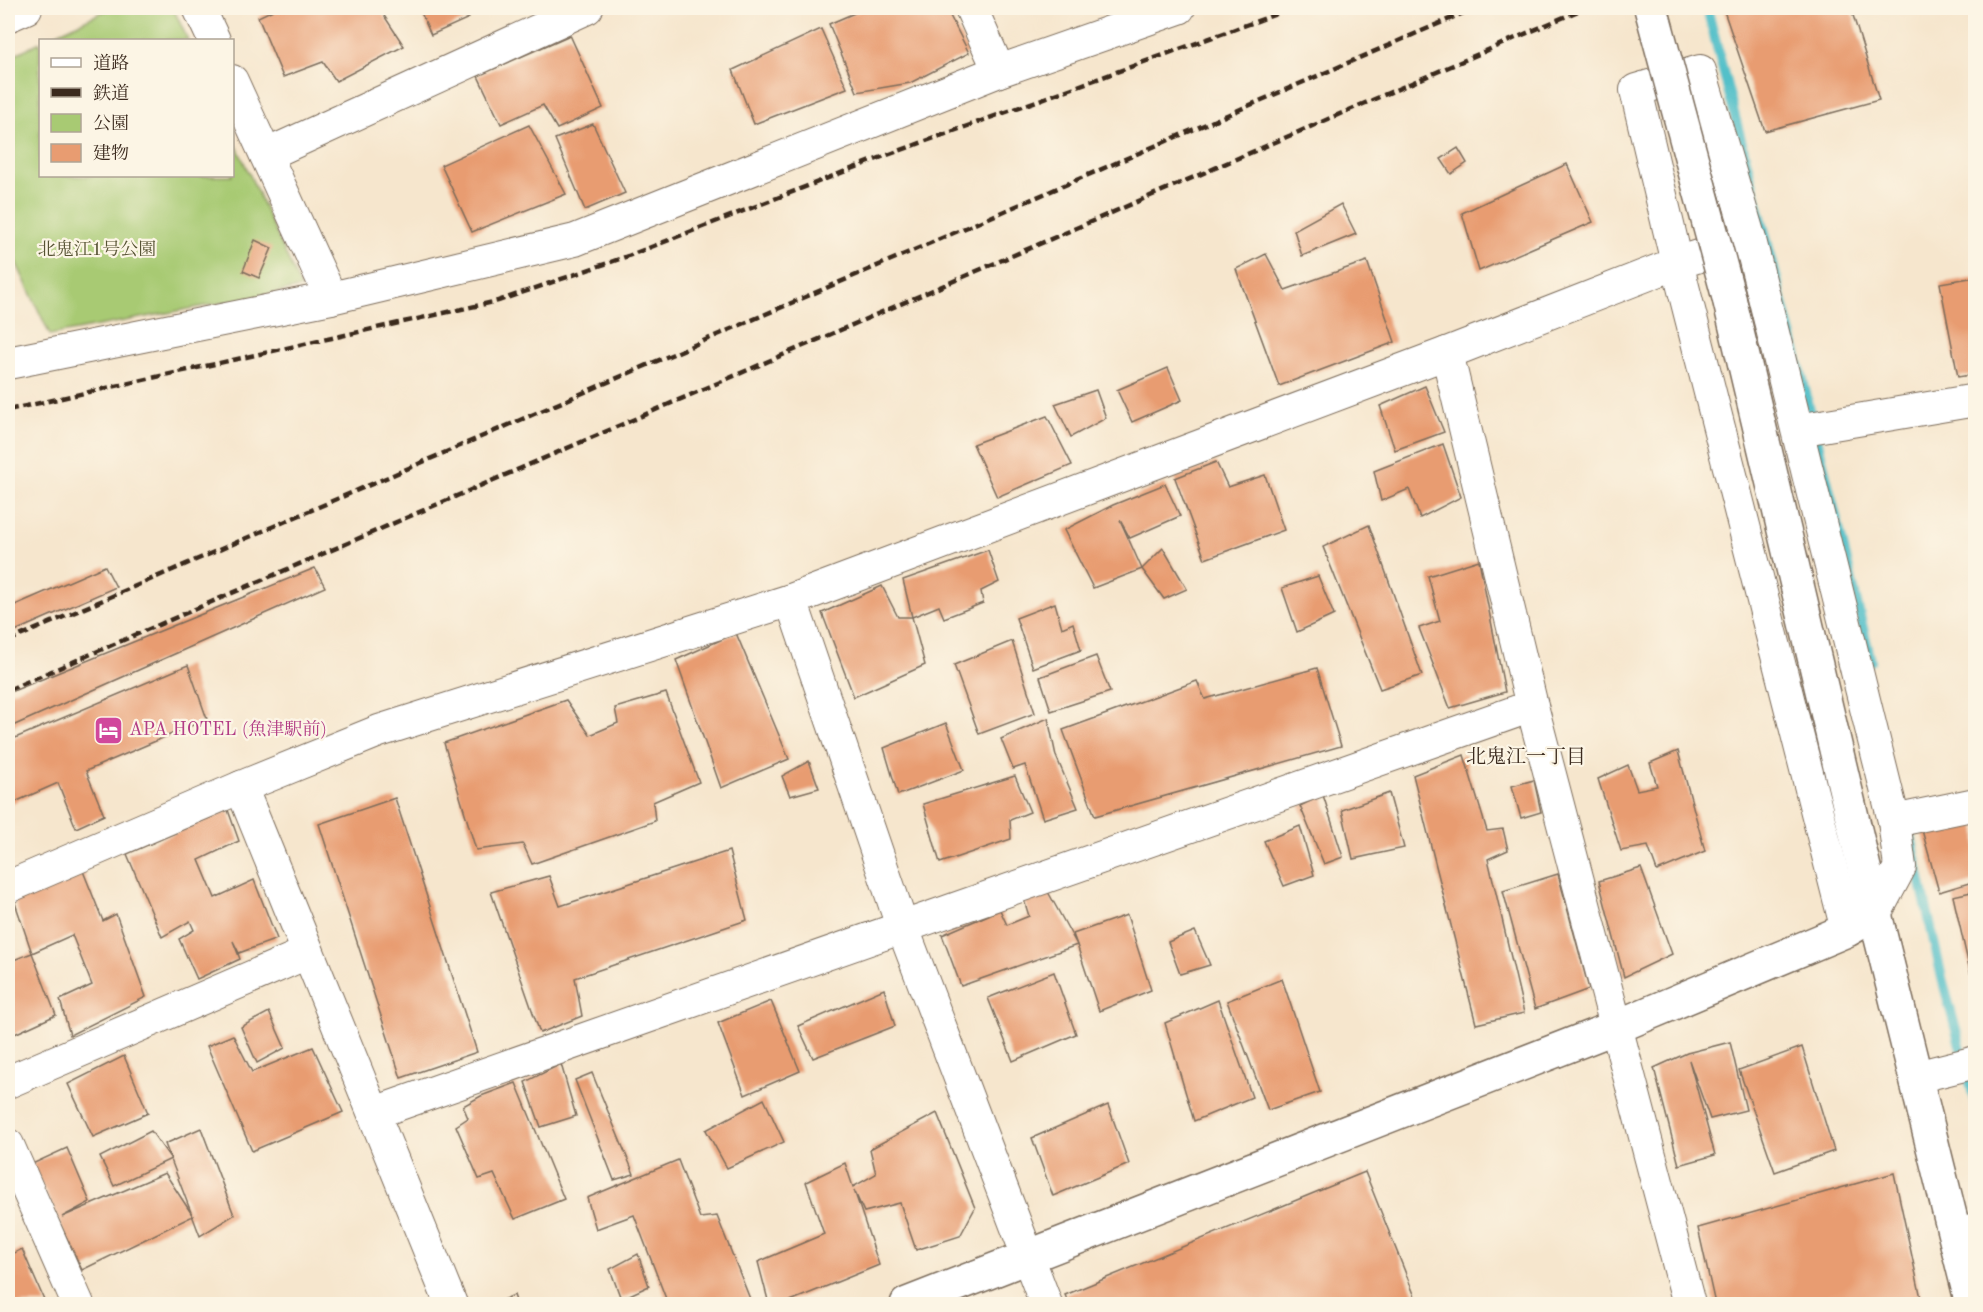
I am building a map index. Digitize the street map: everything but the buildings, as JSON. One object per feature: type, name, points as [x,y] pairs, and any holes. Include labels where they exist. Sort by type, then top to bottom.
[{"type":"street","points":[[8,16],[26,8]]},
{"type":"street","points":[[200,8],[214,39]]},
{"type":"street","points":[[266,155],[587,8]]},
{"type":"street","points":[[971,8],[999,71]]},
{"type":"street","points":[[8,363],[331,298],[575,240],[999,71],[1179,8]]},
{"type":"street","points":[[1651,8],[1729,298],[1875,914],[1916,1077],[1965,1231],[1971,1304]]},
{"type":"street","points":[[907,1305],[1616,1027],[1847,930],[1875,914],[1900,867],[1894,821],[1750,240],[1700,71],[1635,90],[1847,930]]},
{"type":"street","points":[[234,85],[331,298]]},
{"type":"street","points":[[8,887],[241,787],[379,731],[791,600],[1447,353],[1677,263],[1750,240]]},
{"type":"street","points":[[1447,353],[1532,706],[1689,1305]]},
{"type":"street","points":[[1798,430],[1976,400]]},
{"type":"street","points":[[791,600],[902,926],[1046,1305]]},
{"type":"street","points":[[374,1113],[1532,706]]},
{"type":"street","points":[[241,787],[451,1305]]},
{"type":"street","points":[[1894,821],[1976,804]]},
{"type":"street","points":[[8,1082],[307,953]]},
{"type":"street","points":[[1916,1077],[1976,1062]]},
{"type":"street","points":[[8,1145],[78,1305]]},
{"type":"green space","points":[[111,8],[173,8],[188,39],[45,39]]},
{"type":"green space","name":"北鬼江1号公園","points":[[39,42],[39,177],[234,177],[234,140],[301,288],[50,335],[8,245],[8,58]]},
{"type":"waterway","points":[[1707,8],[1803,381],[1871,661]]},
{"type":"waterway","points":[[1911,837],[1942,978],[1976,1105]]},
{"type":"railway","points":[[8,410],[498,301],[628,256],[882,157],[1293,8]]},
{"type":"railway","points":[[8,641],[1475,8]]},
{"type":"railway","points":[[8,690],[1585,8]]},
{"type":"place","name":"APA HOTEL (魚津駅前)","points":[[108,730]]},
{"type":"district","name":"北鬼江一丁目","points":[[1526,758]]}]
